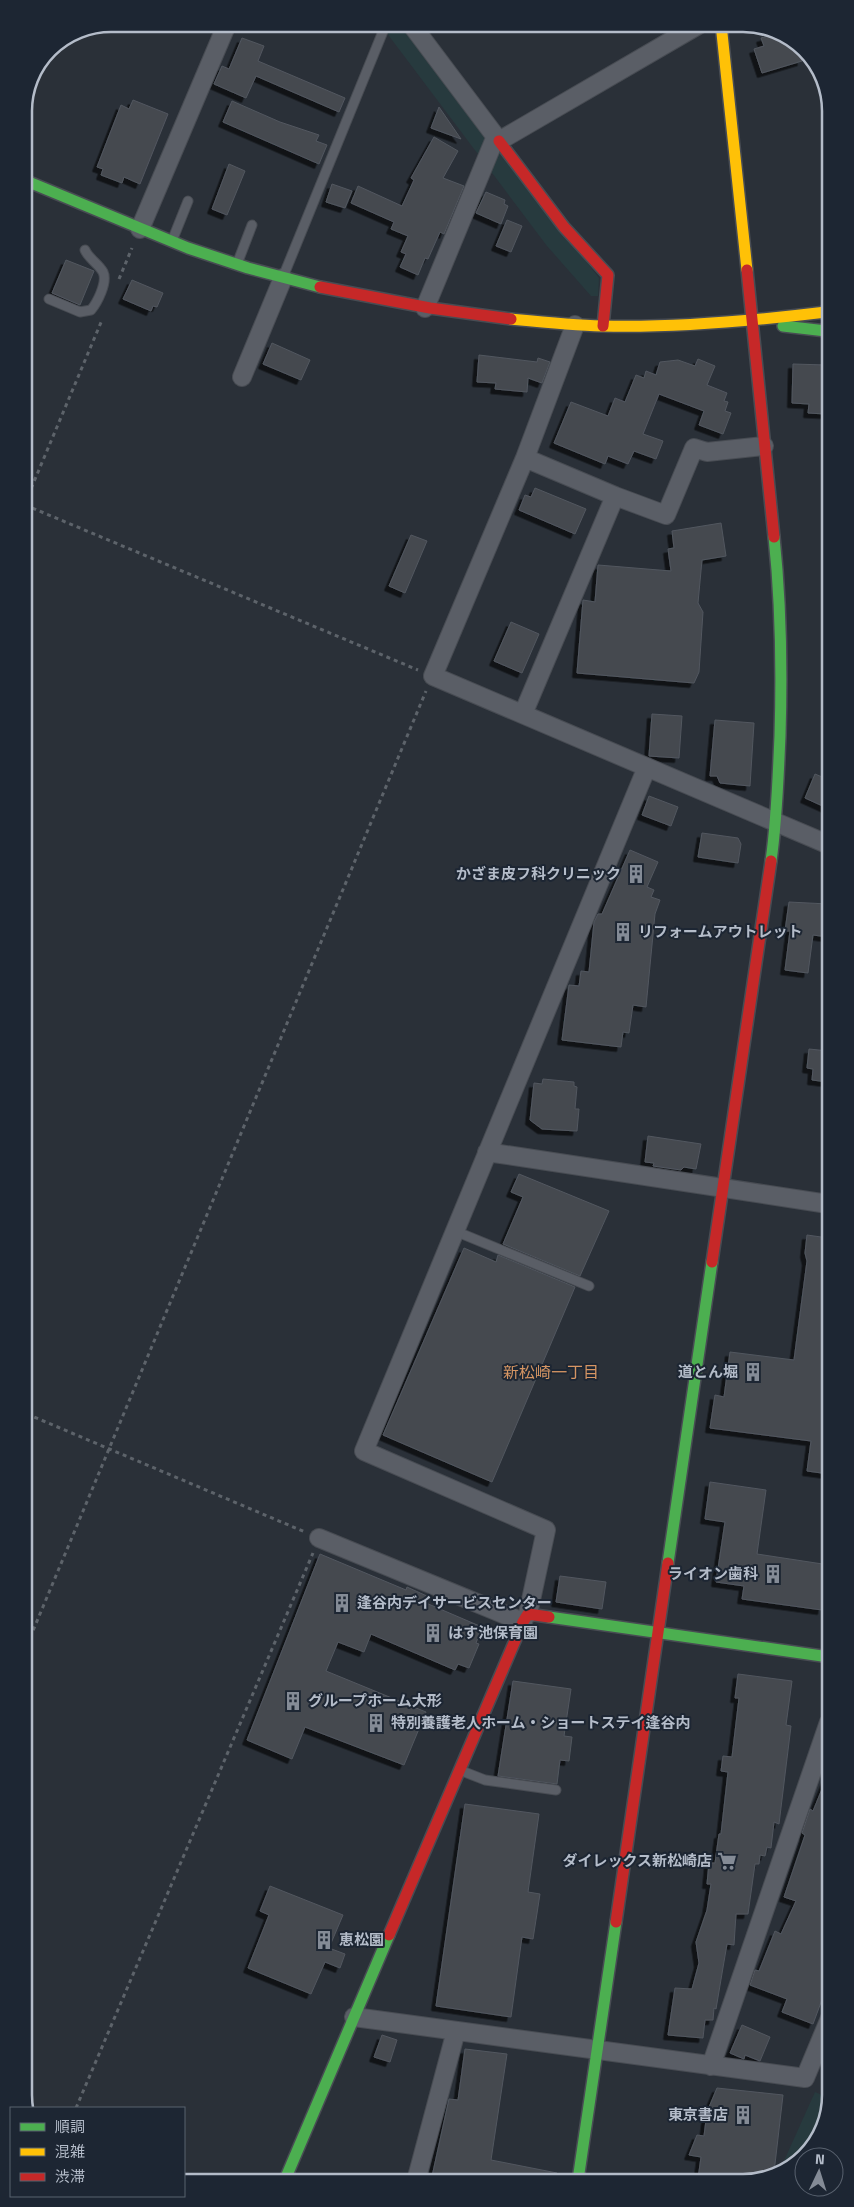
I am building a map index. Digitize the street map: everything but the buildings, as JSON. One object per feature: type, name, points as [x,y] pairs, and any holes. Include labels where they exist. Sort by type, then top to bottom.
[{"type":"street","points":[[140,229],[224,32]]},
{"type":"street","points":[[417,32],[561,226],[608,275],[604,326]]},
{"type":"street","points":[[425,308],[497,139],[668,33]]},
{"type":"street","points":[[579,2174],[777,821],[781,689],[780,616],[774,530],[722,33]]},
{"type":"street","points":[[33,184],[172,242],[236,264],[283,278],[425,308],[575,325],[604,326],[751,322],[822,313]]},
{"type":"street","points":[[242,377],[283,278]]},
{"type":"street","points":[[751,322],[822,331]]},
{"type":"street","points":[[575,325],[524,458],[432,676],[822,842]]},
{"type":"street","points":[[524,458],[666,515],[694,448],[708,452],[764,446]]},
{"type":"street","points":[[523,714],[615,496]]},
{"type":"street","points":[[287,2174],[459,1770],[526,1618],[546,1530],[364,1451],[647,768]]},
{"type":"street","points":[[488,1152],[822,1203]]},
{"type":"street","points":[[319,1538],[526,1618],[658,1633],[822,1656]]},
{"type":"street","points":[[711,2066],[822,1742]]},
{"type":"street","points":[[354,2017],[805,2078],[822,2037]]},
{"type":"street","points":[[418,2174],[456,2031]]},
{"type":"lane","points":[[283,278],[383,32]]},
{"type":"lane","points":[[172,242],[188,202]]},
{"type":"lane","points":[[236,264],[252,225]]},
{"type":"lane","points":[[50,299],[80,312],[90,310],[95,305],[104,282],[104,275],[85,250]]},
{"type":"lane","points":[[455,1231],[589,1286]]},
{"type":"lane","points":[[459,1770],[485,1780],[556,1790]]},
{"type":"path","points":[[117,284],[140,229]]},
{"type":"path","points":[[33,485],[106,311]]},
{"type":"path","points":[[32,1633],[432,676],[33,507]]},
{"type":"path","points":[[32,1416],[319,1538],[76,2107]]},
{"type":"green space","points":[[386,32],[411,32],[599,278],[598,296],[591,296],[547,246]]},
{"type":"green space","points":[[815,2092],[822,2095],[819,2116],[803,2147],[794,2147],[794,2155],[783,2162]]},
{"type":"traffic: fast","points":[[33,184],[188,248],[248,268],[320,287]]},
{"type":"traffic: fast","points":[[783,326],[822,331]]},
{"type":"traffic: fast","points":[[771,861],[777,799],[781,686],[780,612],[774,537]]},
{"type":"traffic: fast","points":[[668,1563],[712,1262]]},
{"type":"traffic: fast","points":[[549,1617],[822,1656]]},
{"type":"traffic: fast","points":[[579,2174],[616,1922]]},
{"type":"traffic: fast","points":[[287,2174],[389,1935]]},
{"type":"traffic: slow","points":[[722,33],[747,270]]},
{"type":"traffic: slow","points":[[511,319],[591,326],[658,326],[742,321],[822,312]]},
{"type":"traffic: jam","points":[[499,141],[564,227],[608,275],[603,326]]},
{"type":"traffic: jam","points":[[747,270],[774,537]]},
{"type":"traffic: jam","points":[[320,287],[430,308],[511,319]]},
{"type":"traffic: jam","points":[[712,1262],[771,861]]},
{"type":"traffic: jam","points":[[616,1922],[668,1563]]},
{"type":"traffic: jam","points":[[389,1935],[523,1622],[528,1614],[549,1617]]},
{"type":"place","name":"かざま皮フ科クリニック","points":[[636,874]]},
{"type":"place","name":"リフォームアウトレット","points":[[623,932]]},
{"type":"place","name":"道とん堀","points":[[753,1372]]},
{"type":"place","name":"ライオン歯科","points":[[773,1574]]},
{"type":"place","name":"逢谷内デイサービスセンター","points":[[342,1603]]},
{"type":"place","name":"はす池保育園","points":[[433,1633]]},
{"type":"place","name":"グループホーム大形","points":[[293,1701]]},
{"type":"place","name":"特別養護老人ホーム・ショートステイ逢谷内","points":[[376,1723]]},
{"type":"place","name":"ダイレックス新松崎店","points":[[727,1861]]},
{"type":"place","name":"恵松園","points":[[324,1940]]},
{"type":"place","name":"東京書店","points":[[743,2115]]},
{"type":"district","name":"新松崎一丁目","points":[[551,1372]]}]
